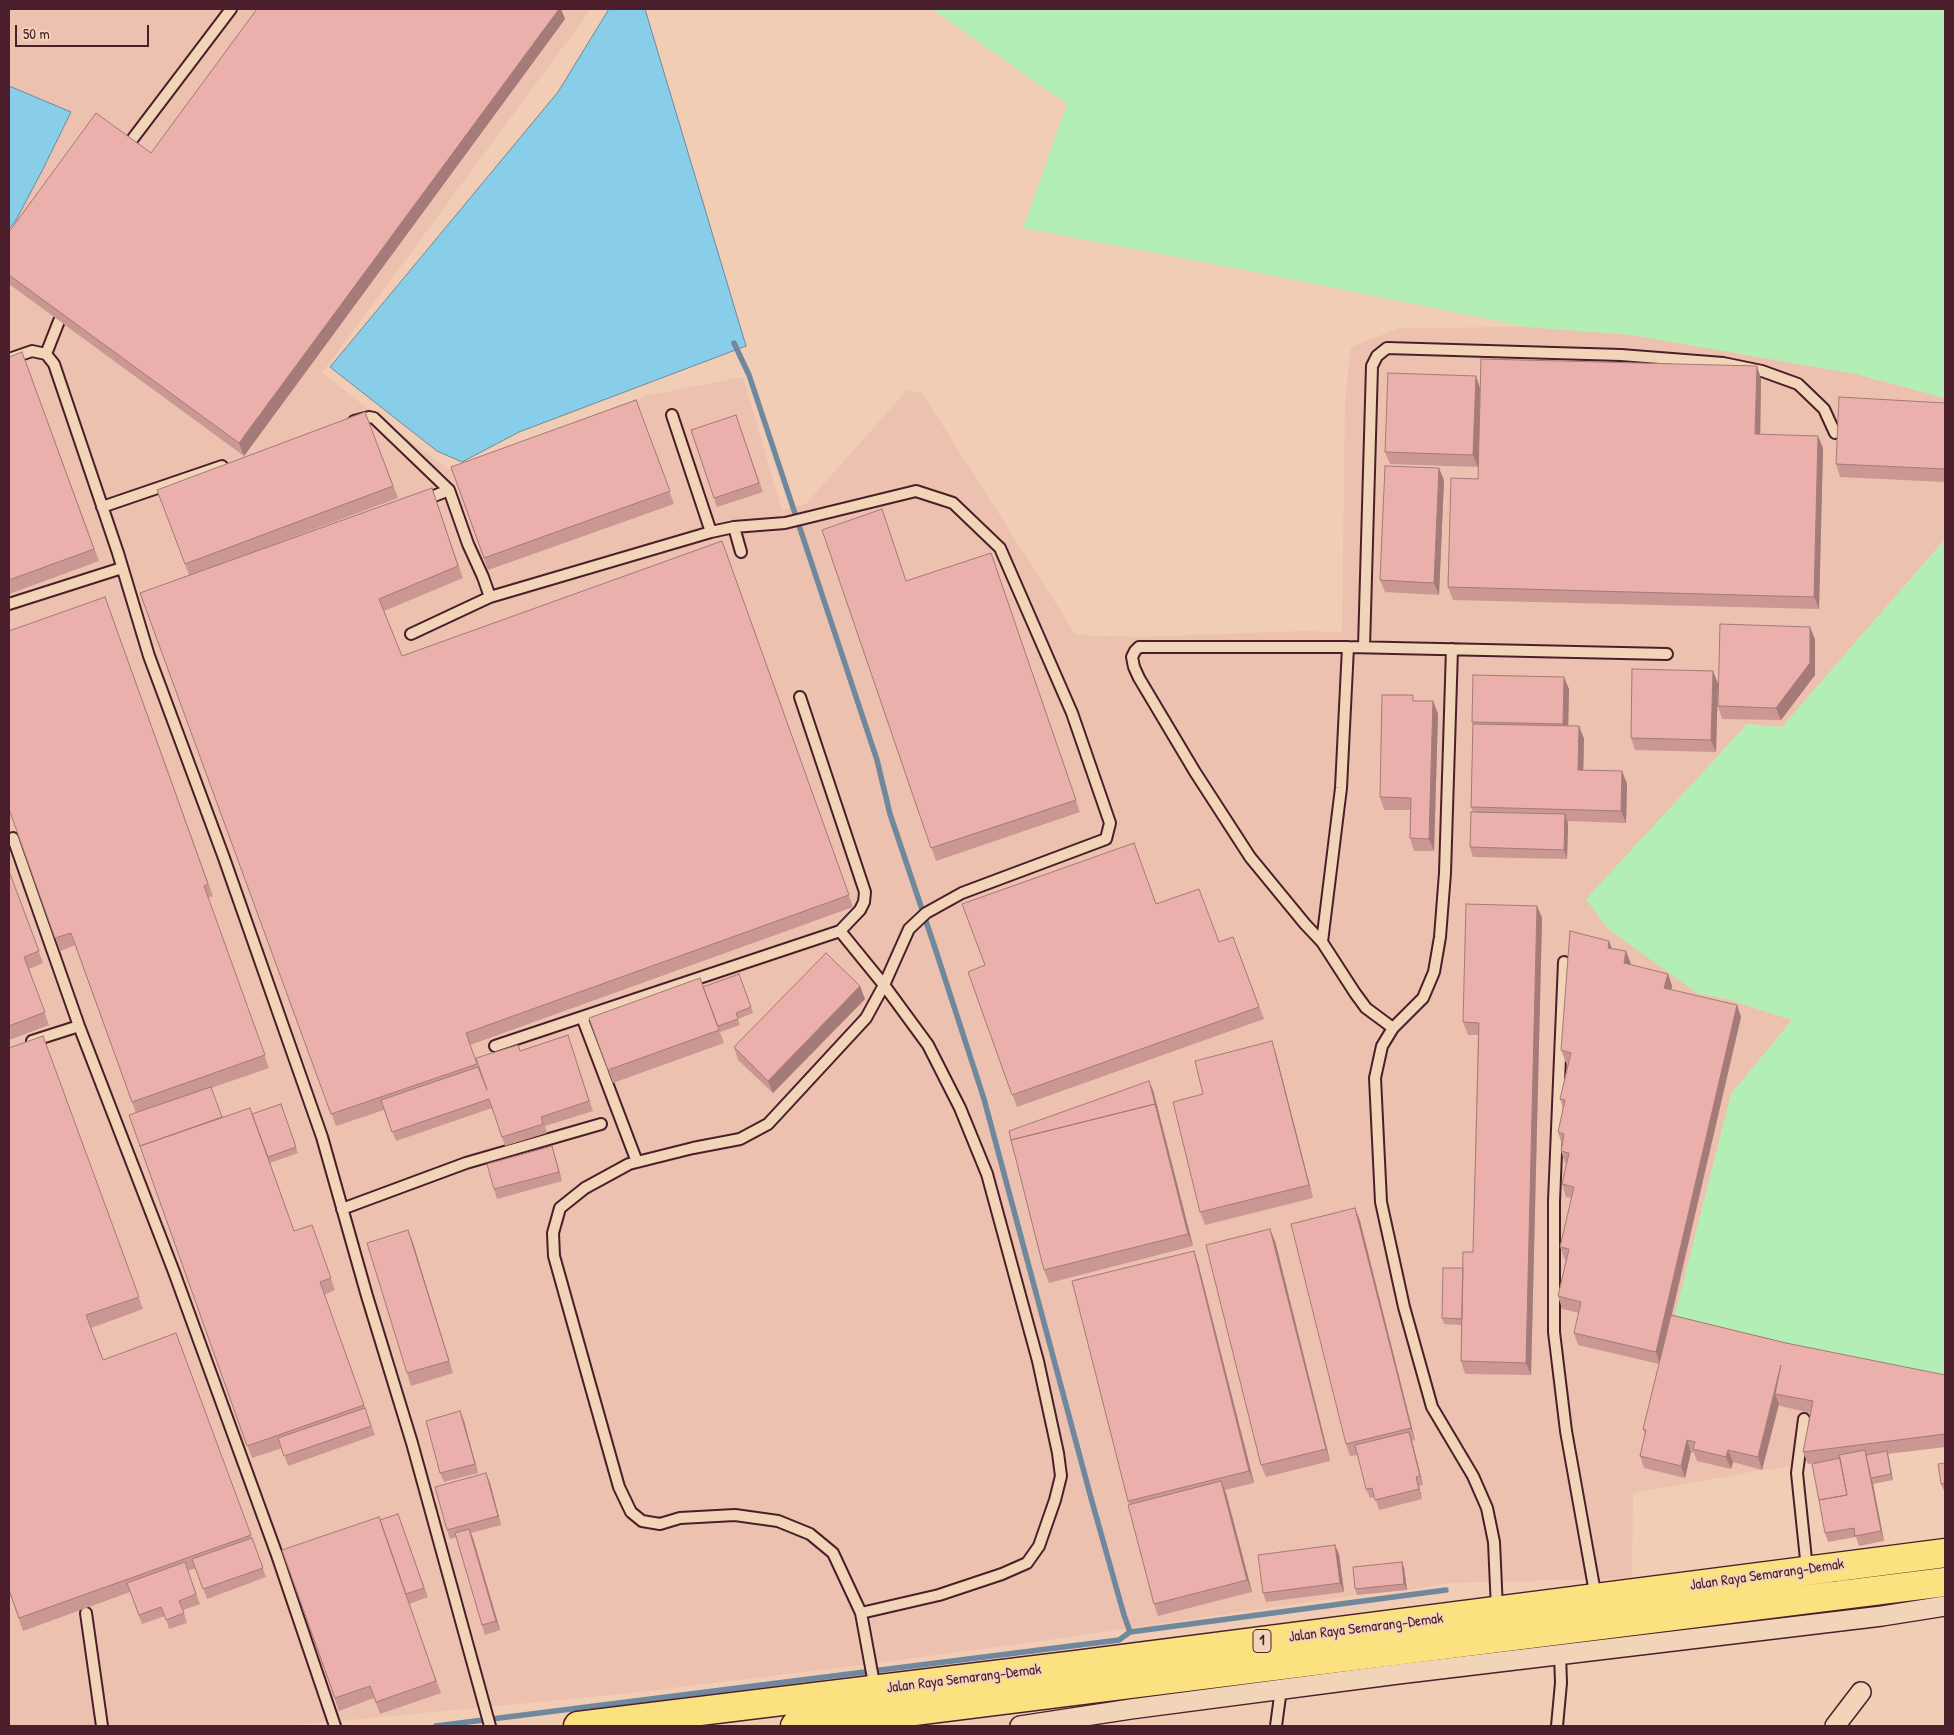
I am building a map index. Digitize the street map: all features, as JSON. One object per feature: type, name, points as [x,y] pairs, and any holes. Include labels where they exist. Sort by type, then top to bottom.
[{"type":"highway","name":"Jalan Raya Semarang-Demak","points":[[578,1726],[834,1718],[875,1690],[1945,1553]]},
{"type":"highway","points":[[1871,1562],[1875,1589]]},
{"type":"highway","name":"Jalan Raya Semarang-Demak","points":[[796,1726],[834,1718],[1875,1589],[1945,1582]]},
{"type":"street","points":[[1020,1726],[1131,1709],[1560,1654],[1882,1616],[1945,1606]]},
{"type":"street","points":[[1834,1726],[1861,1692]]},
{"type":"lane","points":[[128,145],[231,9]]},
{"type":"lane","points":[[46,354],[59,321]]},
{"type":"lane","points":[[1364,647],[1372,366],[1378,356],[1387,348],[1621,355],[1724,363],[1753,369],[1798,384],[1824,409],[1835,433]]},
{"type":"lane","points":[[9,359],[32,351],[46,354],[54,364],[122,568],[137,602],[149,656],[228,867],[322,1137],[367,1296],[412,1443],[490,1726]]},
{"type":"lane","points":[[672,415],[711,532]]},
{"type":"lane","points":[[345,424],[364,418],[374,418],[449,490],[468,544],[490,597]]},
{"type":"lane","points":[[102,507],[233,462]]},
{"type":"lane","points":[[413,504],[449,490]]},
{"type":"lane","points":[[410,634],[490,597],[711,532],[734,527],[785,523],[916,491],[953,503],[1000,548],[1072,713],[1110,823],[1106,839],[962,893],[926,913],[909,930],[884,985],[866,1018],[768,1124],[740,1139],[693,1148],[629,1164],[584,1188],[560,1208],[552,1233],[554,1256],[619,1488],[631,1512],[642,1521],[660,1524],[680,1518],[735,1515],[778,1521],[810,1534],[833,1553],[861,1613],[875,1690]]},
{"type":"lane","points":[[734,527],[741,552]]},
{"type":"lane","points":[[9,604],[122,568]]},
{"type":"lane","points":[[1322,942],[1341,788],[1348,646]]},
{"type":"lane","points":[[1393,1028],[1366,1008],[1322,942],[1250,857],[1195,772],[1138,678],[1132,657],[1135,651],[1139,647],[1348,646],[1667,654]]},
{"type":"lane","points":[[1452,649],[1445,873],[1440,937],[1434,972],[1423,998],[1393,1028],[1382,1046],[1375,1078],[1381,1202],[1404,1307],[1432,1407],[1473,1476],[1487,1508],[1494,1542],[1497,1611]]},
{"type":"lane","points":[[495,1046],[840,931],[860,910],[864,902],[865,892],[800,697]]},
{"type":"lane","points":[[13,838],[79,1026],[180,1290],[277,1555],[335,1726]]},
{"type":"lane","points":[[840,931],[884,985],[928,1045],[960,1108],[986,1174],[1038,1361],[1061,1476],[1039,1546],[1027,1563],[1002,1574],[939,1595],[861,1613]]},
{"type":"lane","points":[[1564,962],[1554,1201],[1554,1332],[1566,1430],[1596,1598]]},
{"type":"lane","points":[[582,1017],[637,1162]]},
{"type":"lane","points":[[20,1045],[79,1026]]},
{"type":"lane","points":[[342,1209],[466,1163],[601,1124]]},
{"type":"lane","points":[[1804,1419],[1797,1473],[1807,1570]]},
{"type":"lane","points":[[86,1613],[102,1726]]},
{"type":"lane","points":[[1557,1726],[1560,1654]]},
{"type":"lane","points":[[1276,1726],[1281,1690]]},
{"type":"shaded area","points":[[9,9],[591,9],[322,373],[449,469],[646,396],[743,377],[782,510],[806,504],[907,390],[922,393],[1076,635],[1142,637],[1303,631],[1342,632],[1345,401],[1351,347],[1400,328],[1528,327],[1632,335],[1856,374],[1945,398],[1945,539],[1782,727],[1747,724],[1738,733],[1697,993],[1727,999],[1792,1020],[1731,1094],[1945,1381],[1945,1447],[1762,1470],[1633,1493],[1632,1578],[1448,1583],[844,1667],[622,1694],[287,1726],[9,1726],[9,229],[16,220],[42,171],[71,112],[9,86]]},
{"type":"green space","points":[[932,9],[1945,9],[1945,398],[1856,374],[1632,335],[1528,327],[1023,228],[1067,104]]},
{"type":"green space","points":[[1945,539],[1945,1381],[1673,1322],[1731,1094],[1792,1020],[1727,999],[1697,993],[1608,929],[1586,899],[1747,724],[1782,727]]},
{"type":"water","points":[[609,9],[645,9],[746,346],[519,432],[462,462],[437,451],[330,367],[558,92]]},
{"type":"water","points":[[9,86],[71,112],[42,171],[16,220],[9,229]]},
{"type":"building","points":[[257,9],[559,9],[239,443],[9,275],[9,232],[96,113],[151,153]]},
{"type":"building","points":[[22,352],[94,549],[9,580],[9,357]]},
{"type":"building","points":[[1481,359],[1757,366],[1755,434],[1818,436],[1814,597],[1448,587],[1451,478],[1478,479]]},
{"type":"building","points":[[1388,373],[1476,376],[1473,455],[1385,452]]},
{"type":"building","points":[[1839,397],[1945,403],[1945,469],[1836,464]]},
{"type":"building","points":[[636,400],[670,491],[484,558],[451,467]]},
{"type":"building","points":[[365,412],[393,486],[185,564],[157,490]]},
{"type":"building","points":[[736,415],[759,483],[714,498],[691,430]]},
{"type":"building","points":[[1385,466],[1439,468],[1434,583],[1380,580]]},
{"type":"building","points":[[432,488],[458,566],[379,599],[402,656],[722,541],[849,895],[466,1033],[477,1064],[331,1114],[140,593]]},
{"type":"building","points":[[882,509],[906,581],[991,553],[1076,800],[931,848],[822,530]]},
{"type":"building","points":[[105,597],[208,884],[204,886],[265,1055],[132,1102],[71,933],[55,938],[9,809],[9,631]]},
{"type":"building","points":[[1720,624],[1810,627],[1810,663],[1776,708],[1718,706]]},
{"type":"building","points":[[1632,669],[1713,671],[1711,740],[1631,738]]},
{"type":"building","points":[[1473,675],[1564,677],[1563,724],[1472,722]]},
{"type":"building","points":[[1382,695],[1413,695],[1413,701],[1433,701],[1429,839],[1410,838],[1411,798],[1380,797]]},
{"type":"building","points":[[1473,724],[1579,726],[1578,770],[1622,771],[1621,811],[1471,807]]},
{"type":"building","points":[[1471,812],[1565,814],[1564,850],[1470,847]]},
{"type":"building","points":[[1134,843],[1156,904],[1199,889],[1219,942],[1233,937],[1259,1007],[1012,1095],[968,972],[985,965],[962,904]]},
{"type":"building","points":[[9,871],[39,951],[24,957],[45,1012],[9,1026]]},
{"type":"building","points":[[1466,904],[1537,906],[1526,1363],[1461,1361],[1463,1252],[1473,1252],[1479,1023],[1463,1022]]},
{"type":"building","points":[[1570,931],[1609,941],[1608,948],[1626,951],[1624,963],[1668,974],[1664,988],[1737,1005],[1656,1352],[1574,1333],[1581,1302],[1558,1296],[1569,1249],[1560,1247],[1574,1187],[1562,1184],[1569,1153],[1561,1151],[1564,1134],[1558,1132],[1565,1100],[1560,1099],[1571,1053],[1561,1050]]},
{"type":"building","points":[[826,953],[860,986],[768,1081],[734,1047]]},
{"type":"building","points":[[739,974],[751,1007],[736,1013],[738,1019],[718,1026],[703,987]]},
{"type":"building","points":[[700,978],[719,1030],[608,1070],[589,1018]]},
{"type":"building","points":[[568,1035],[589,1101],[541,1117],[543,1124],[502,1137],[489,1099],[392,1132],[381,1100],[478,1067],[487,1090],[476,1058],[518,1045],[520,1051]]},
{"type":"building","points":[[43,1036],[139,1297],[86,1315],[103,1360],[176,1333],[251,1535],[19,1618],[9,1590],[9,1048]]},
{"type":"building","points":[[1272,1041],[1309,1185],[1200,1212],[1173,1102],[1203,1094],[1195,1061]]},
{"type":"building","points":[[1149,1081],[1156,1107],[1155,1104],[1011,1140],[1009,1131]]},
{"type":"building","points":[[211,1087],[222,1117],[140,1146],[129,1115]]},
{"type":"building","points":[[281,1104],[296,1147],[268,1157],[252,1114]]},
{"type":"building","points":[[1155,1104],[1188,1234],[1044,1270],[1011,1140]]},
{"type":"building","points":[[250,1108],[294,1231],[312,1225],[331,1278],[320,1282],[364,1405],[247,1446],[140,1146]]},
{"type":"building","points":[[552,1146],[559,1172],[494,1189],[487,1164]]},
{"type":"building","points":[[1355,1208],[1411,1428],[1346,1444],[1291,1224]]},
{"type":"building","points":[[1270,1229],[1326,1449],[1261,1465],[1206,1245]]},
{"type":"building","points":[[408,1230],[449,1361],[407,1373],[367,1243]]},
{"type":"building","points":[[1194,1251],[1249,1471],[1128,1501],[1072,1281]]},
{"type":"building","points":[[1443,1268],[1463,1268],[1462,1319],[1442,1318]]},
{"type":"building","points":[[1671,1315],[1786,1343],[1945,1375],[1945,1434],[1803,1452],[1813,1401],[1775,1394],[1781,1365],[1758,1457],[1728,1450],[1726,1457],[1693,1449],[1695,1442],[1687,1440],[1681,1466],[1640,1456],[1646,1430],[1643,1429]]},
{"type":"building","points":[[365,1408],[371,1426],[284,1456],[278,1438]]},
{"type":"building","points":[[460,1411],[475,1464],[440,1473],[426,1421]]},
{"type":"building","points":[[1409,1432],[1420,1476],[1416,1477],[1419,1489],[1375,1500],[1372,1488],[1366,1489],[1355,1445]]},
{"type":"building","points":[[1865,1450],[1881,1531],[1855,1536],[1854,1528],[1825,1533],[1819,1500],[1847,1495],[1839,1455]]},
{"type":"building","points":[[1887,1451],[1891,1474],[1871,1478],[1866,1455]]},
{"type":"building","points":[[1840,1458],[1847,1495],[1819,1500],[1812,1464]]},
{"type":"building","points":[[1945,1463],[1945,1483],[1941,1484],[1938,1464]]},
{"type":"building","points":[[486,1473],[498,1516],[447,1530],[435,1487]]},
{"type":"building","points":[[1221,1481],[1247,1580],[1154,1604],[1128,1505]]},
{"type":"building","points":[[398,1514],[424,1588],[406,1594],[380,1520]]},
{"type":"building","points":[[379,1517],[436,1681],[376,1702],[370,1686],[335,1698],[282,1550]]},
{"type":"building","points":[[469,1529],[496,1621],[482,1625],[455,1533]]},
{"type":"building","points":[[252,1538],[263,1568],[203,1589],[192,1559]]},
{"type":"building","points":[[1335,1545],[1340,1583],[1263,1593],[1258,1555]]},
{"type":"building","points":[[185,1562],[196,1594],[179,1601],[184,1613],[166,1620],[161,1607],[139,1615],[127,1583]]},
{"type":"building","points":[[1402,1562],[1404,1584],[1355,1589],[1353,1567]]},
{"type":"waterway","points":[[734,343],[749,375],[877,760],[890,814],[984,1099],[1091,1498],[1130,1632]]},
{"type":"waterway","points":[[436,1726],[1119,1640],[1130,1632],[1446,1590]]}]
